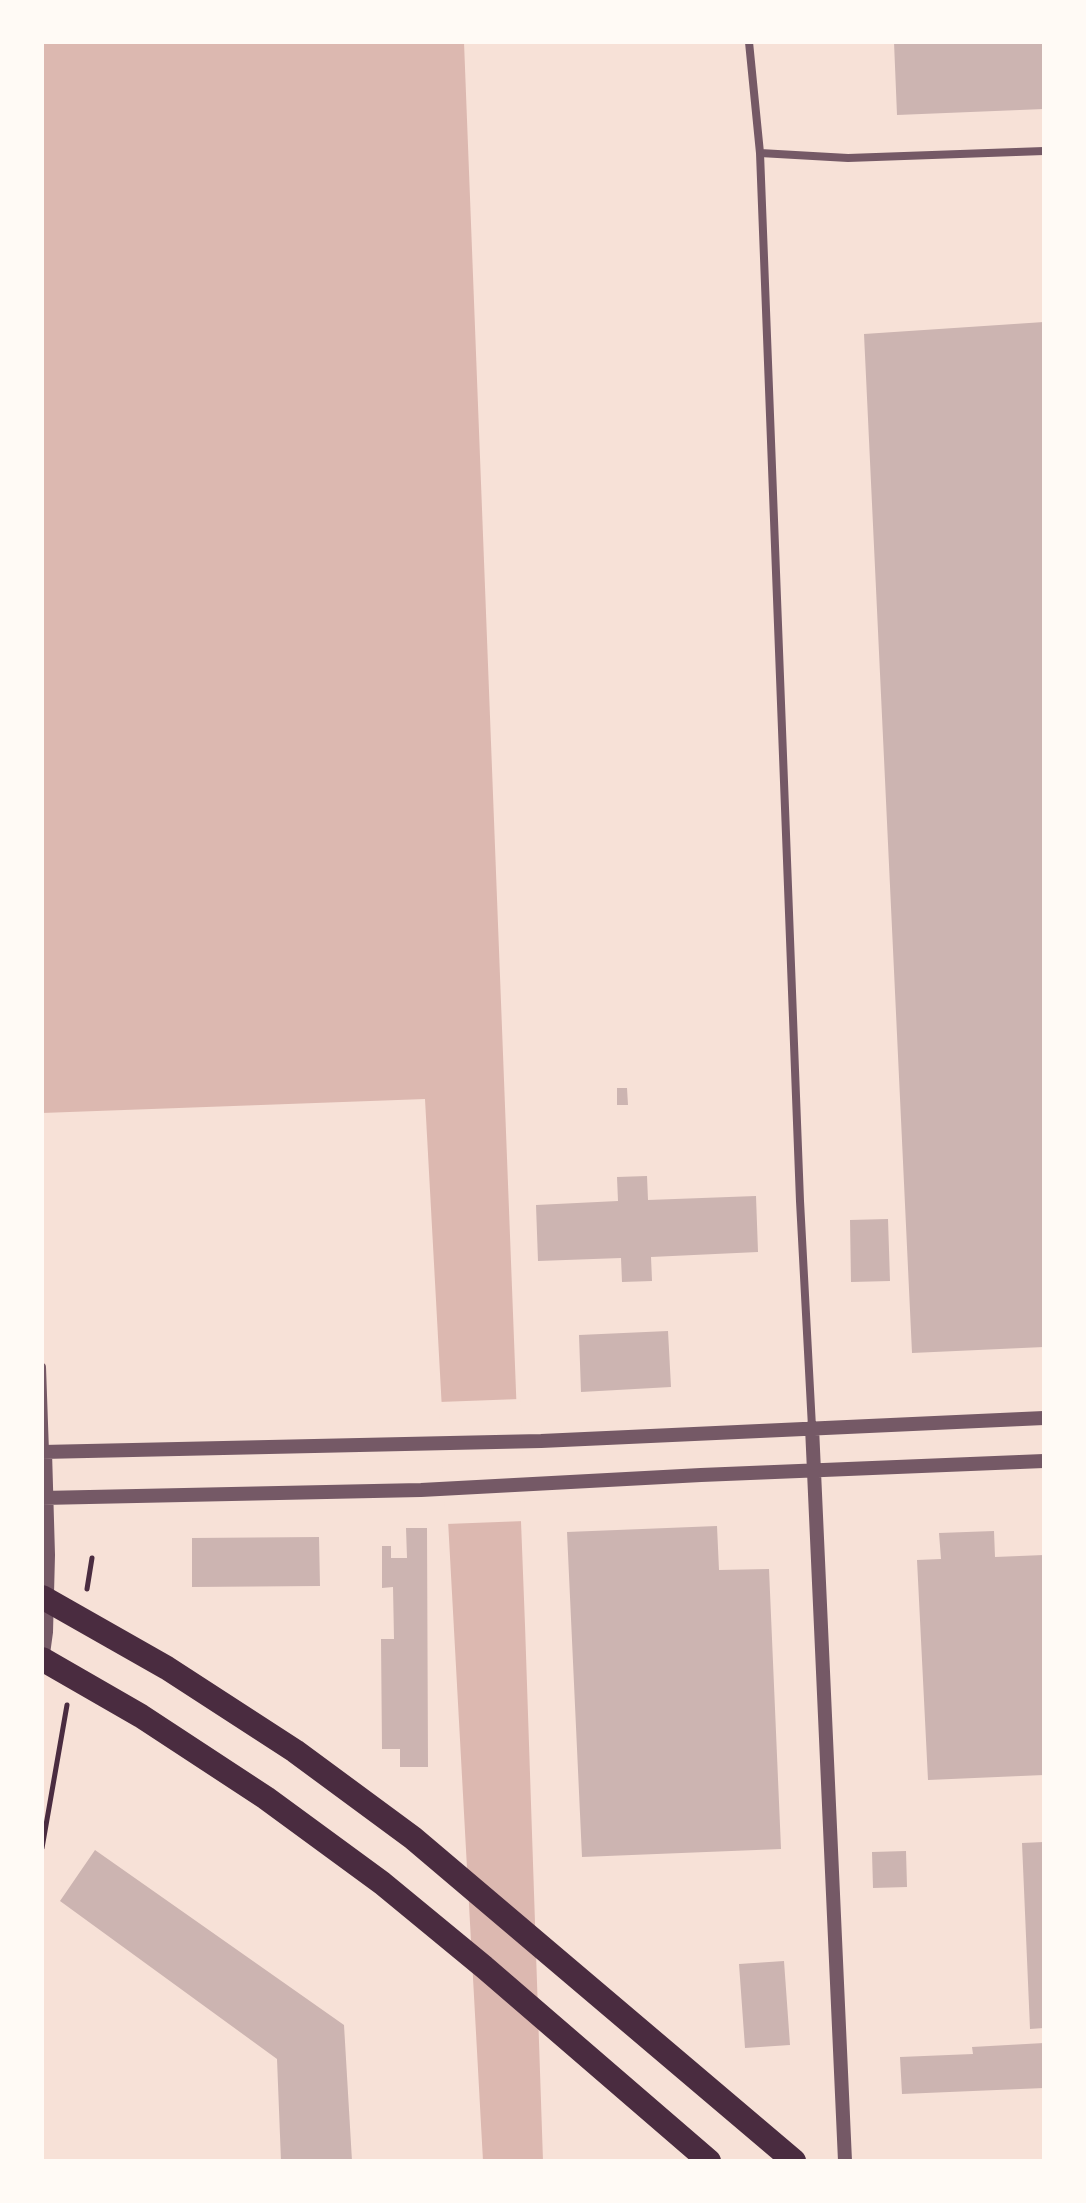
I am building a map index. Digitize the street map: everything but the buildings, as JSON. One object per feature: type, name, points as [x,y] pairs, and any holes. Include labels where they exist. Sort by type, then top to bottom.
[{"type":"highway","points":[[42,1597],[180,1677],[295,1751],[413,1838],[794,2161]]},
{"type":"highway","points":[[42,1660],[141,1716],[266,1798],[382,1883],[709,2161]]},
{"type":"street","points":[[749,42],[760,153],[800,1201],[845,2161]]},
{"type":"street","points":[[760,153],[848,158],[1044,151]]},
{"type":"street","points":[[42,1367],[46,1632],[42,1660]]},
{"type":"street","points":[[44,1452],[541,1441],[1044,1418]]},
{"type":"street","points":[[44,1498],[421,1490],[1044,1461]]},
{"type":"shaded area","points":[[42,42],[464,42],[543,2161],[483,2161],[425,1099],[42,1113]]},
{"type":"pier","points":[[520,1399],[525,1521],[446,1524],[439,1402]]}]
